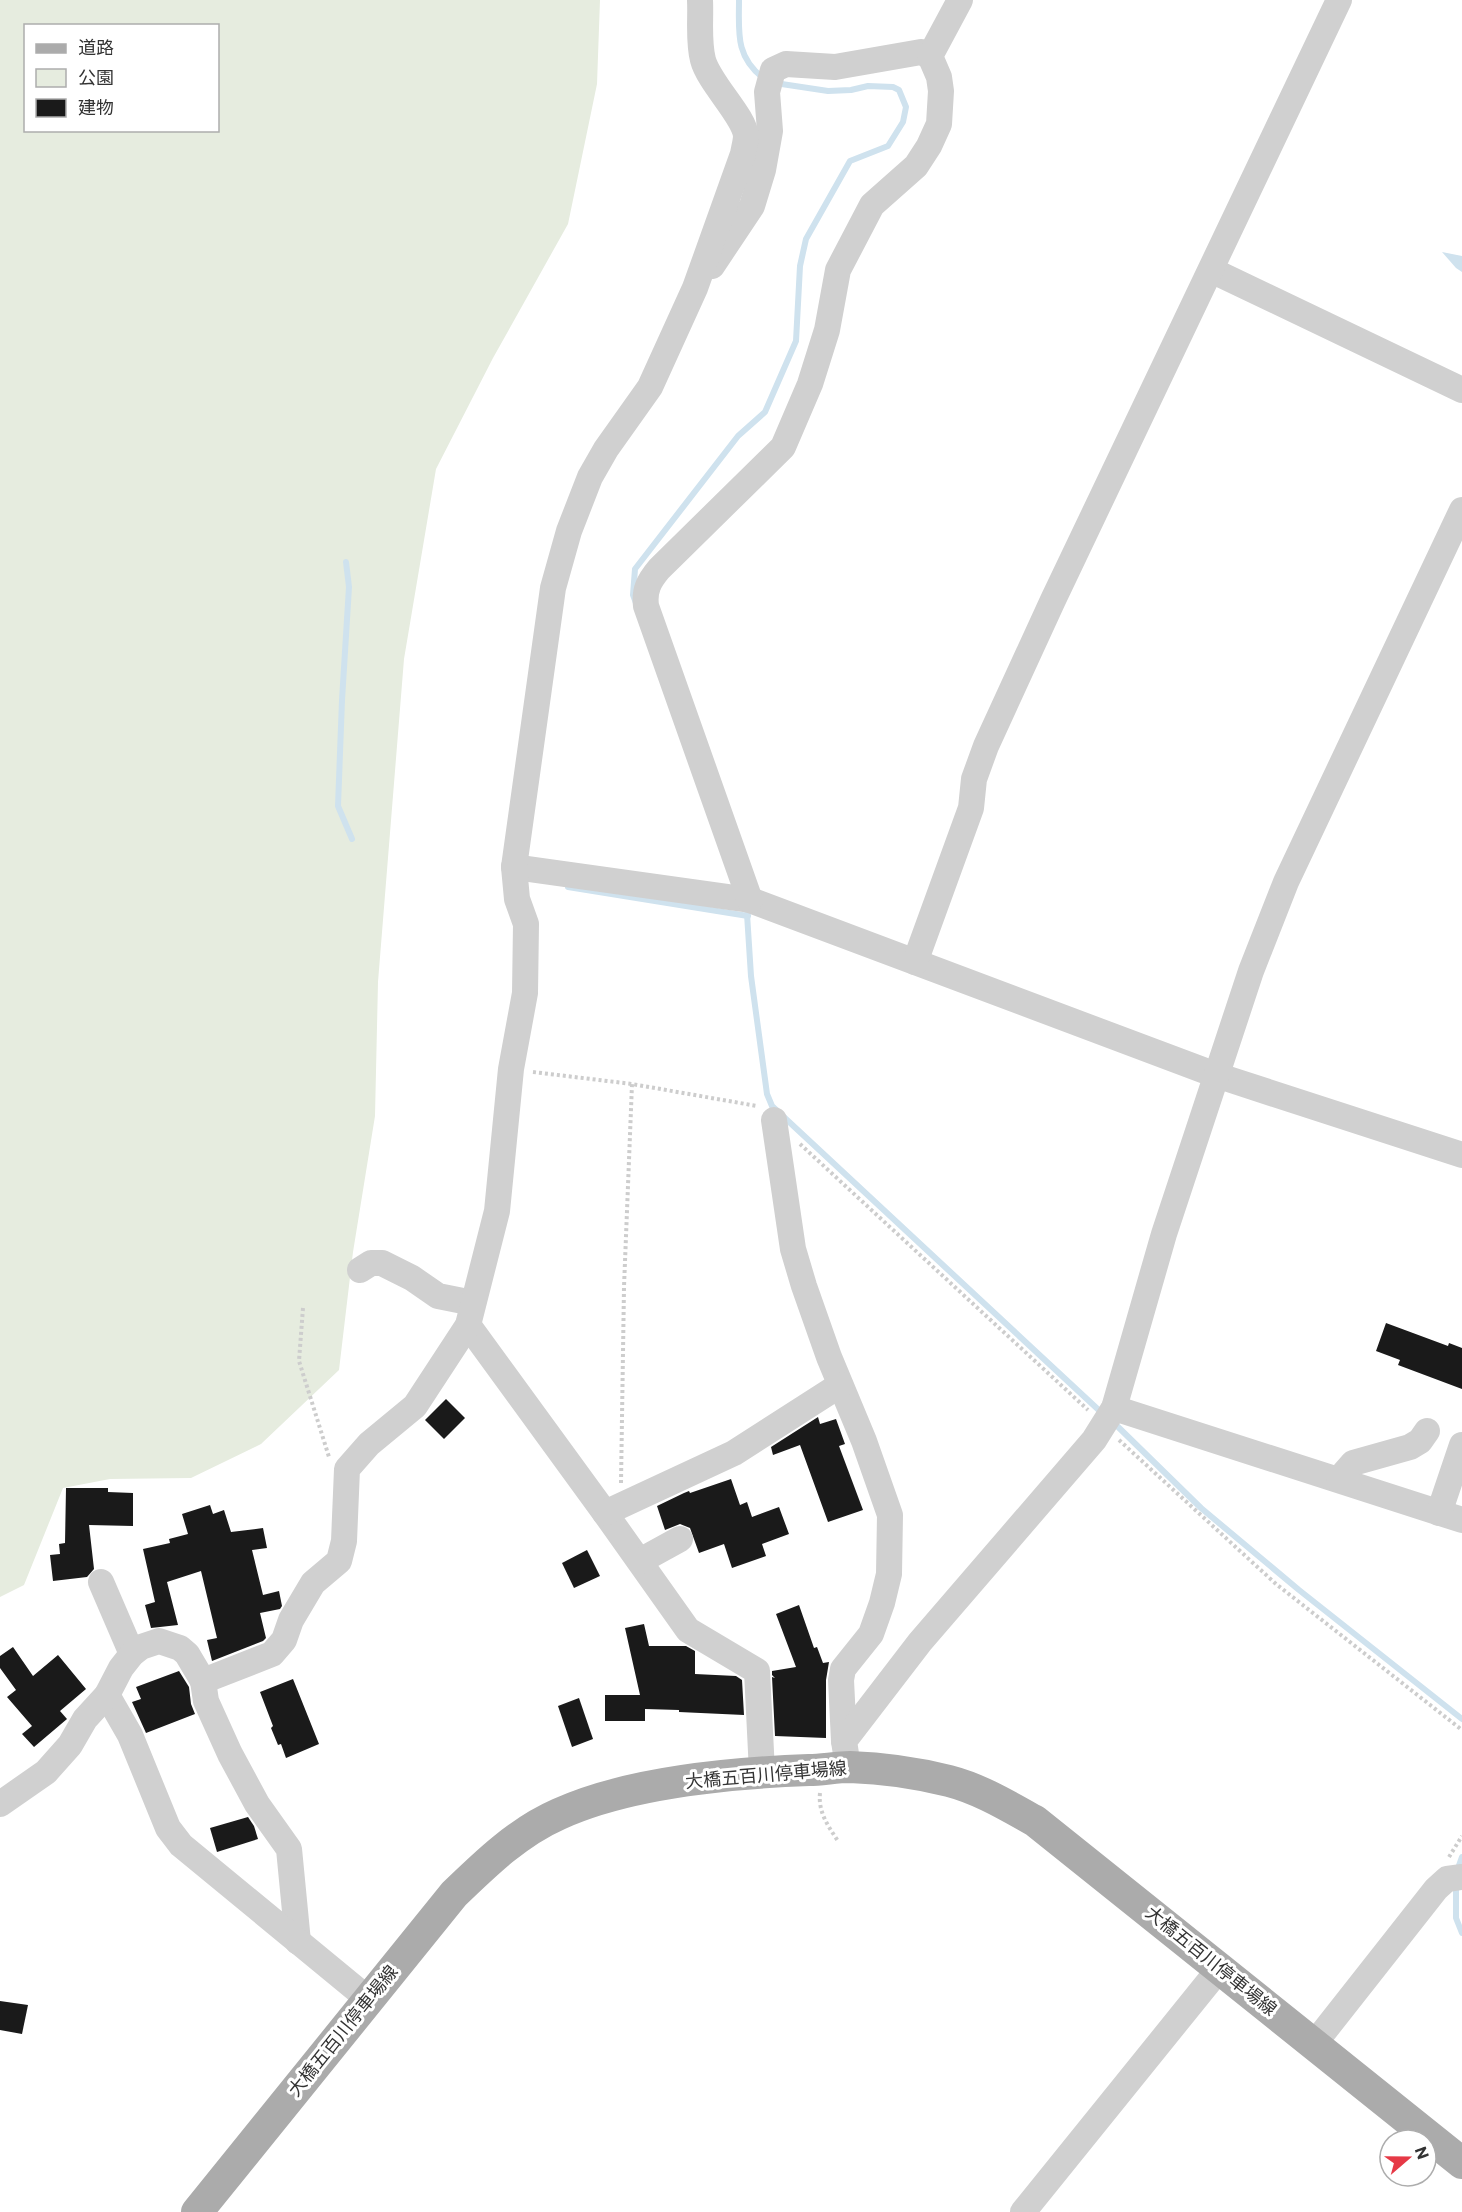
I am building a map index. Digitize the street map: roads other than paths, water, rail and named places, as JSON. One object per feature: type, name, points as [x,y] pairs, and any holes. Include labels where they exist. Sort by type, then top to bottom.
[{"type":"main road","name":"大橋五百川停車場線","points":[[197,2212],[454,1894],[495,1855],[527,1832],[557,1814],[595,1799],[696,1780],[839,1759],[950,1781],[1001,1802],[1035,1821],[1462,2163]]},
{"type":"street","points":[[203,1681],[272,1654],[284,1640],[291,1620],[313,1583],[339,1560],[344,1540],[347,1469],[369,1444],[415,1406],[471,1314],[497,1211],[511,1069],[525,993],[526,924],[517,899],[514,867],[552,599],[569,531],[590,477],[606,449],[650,387],[695,288],[743,154],[746,135],[741,120],[722,96],[703,61],[700,0]]},
{"type":"street","points":[[930,56],[960,0]]},
{"type":"street","points":[[915,962],[971,808],[974,778],[986,746],[1053,600],[1339,0]]},
{"type":"street","points":[[695,288],[724,251],[752,206],[763,170],[770,131],[770,81],[786,64],[835,67],[921,52],[930,56],[939,77],[941,91],[939,124],[916,166],[872,205],[837,270],[827,330],[810,384],[783,447],[659,569],[650,580],[645,593],[646,606],[750,900]]},
{"type":"street","points":[[1211,270],[1462,390]]},
{"type":"street","points":[[839,1759],[920,1642],[1094,1440],[1109,1416],[1164,1234],[1251,971],[1286,882],[1462,510]]},
{"type":"street","points":[[514,867],[750,900],[1216,1075],[1462,1155]]},
{"type":"street","points":[[774,1120],[793,1249],[814,1318],[864,1442],[890,1515],[889,1574],[882,1603],[871,1634],[843,1669],[839,1759]]},
{"type":"street","points":[[360,1270],[371,1263],[382,1263],[412,1278],[438,1296],[471,1314],[611,1510],[640,1561],[688,1630],[756,1671],[762,1772]]},
{"type":"street","points":[[611,1510],[734,1453],[840,1384]]},
{"type":"street","points":[[1109,1416],[1339,1479],[1450,1516],[1462,1445]]},
{"type":"street","points":[[1339,1479],[1353,1463],[1410,1447],[1420,1441],[1427,1431]]},
{"type":"street","points":[[640,1561],[680,1539]]},
{"type":"street","points":[[101,1582],[132,1654]]},
{"type":"street","points":[[0,1804],[46,1772],[70,1745],[85,1719],[107,1695],[121,1668],[132,1654],[141,1647],[159,1641],[180,1647],[203,1681],[206,1701],[230,1754],[257,1804],[289,1849],[298,1942]]},
{"type":"street","points":[[107,1695],[130,1735],[168,1828],[181,1845],[368,1999]]},
{"type":"street","points":[[1314,2044],[1436,1889],[1447,1879],[1462,1877]]},
{"type":"street","points":[[1023,2212],[1220,1968]]},
{"type":"water","points":[[1442,252],[1462,256],[1462,272],[1456,268]]},
{"type":"waterway","points":[[739,0],[740,43],[747,61],[763,78]]},
{"type":"waterway","points":[[636,603],[633,595],[635,569],[738,436],[765,412],[796,341],[800,266],[806,239],[850,161],[888,146],[903,122],[906,107],[899,90],[893,87],[868,86],[851,90],[828,91],[775,83]]},
{"type":"waterway","points":[[346,562],[349,587],[338,806],[352,839]]},
{"type":"waterway","points":[[568,887],[748,916]]},
{"type":"waterway","points":[[747,914],[751,976],[767,1094],[772,1106],[1103,1414]]},
{"type":"waterway","points":[[1113,1422],[1201,1508],[1299,1590],[1462,1719]]},
{"type":"waterway","points":[[1457,1871],[1462,1857]]},
{"type":"waterway","points":[[1456,1884],[1456,1918],[1462,1933]]}]
